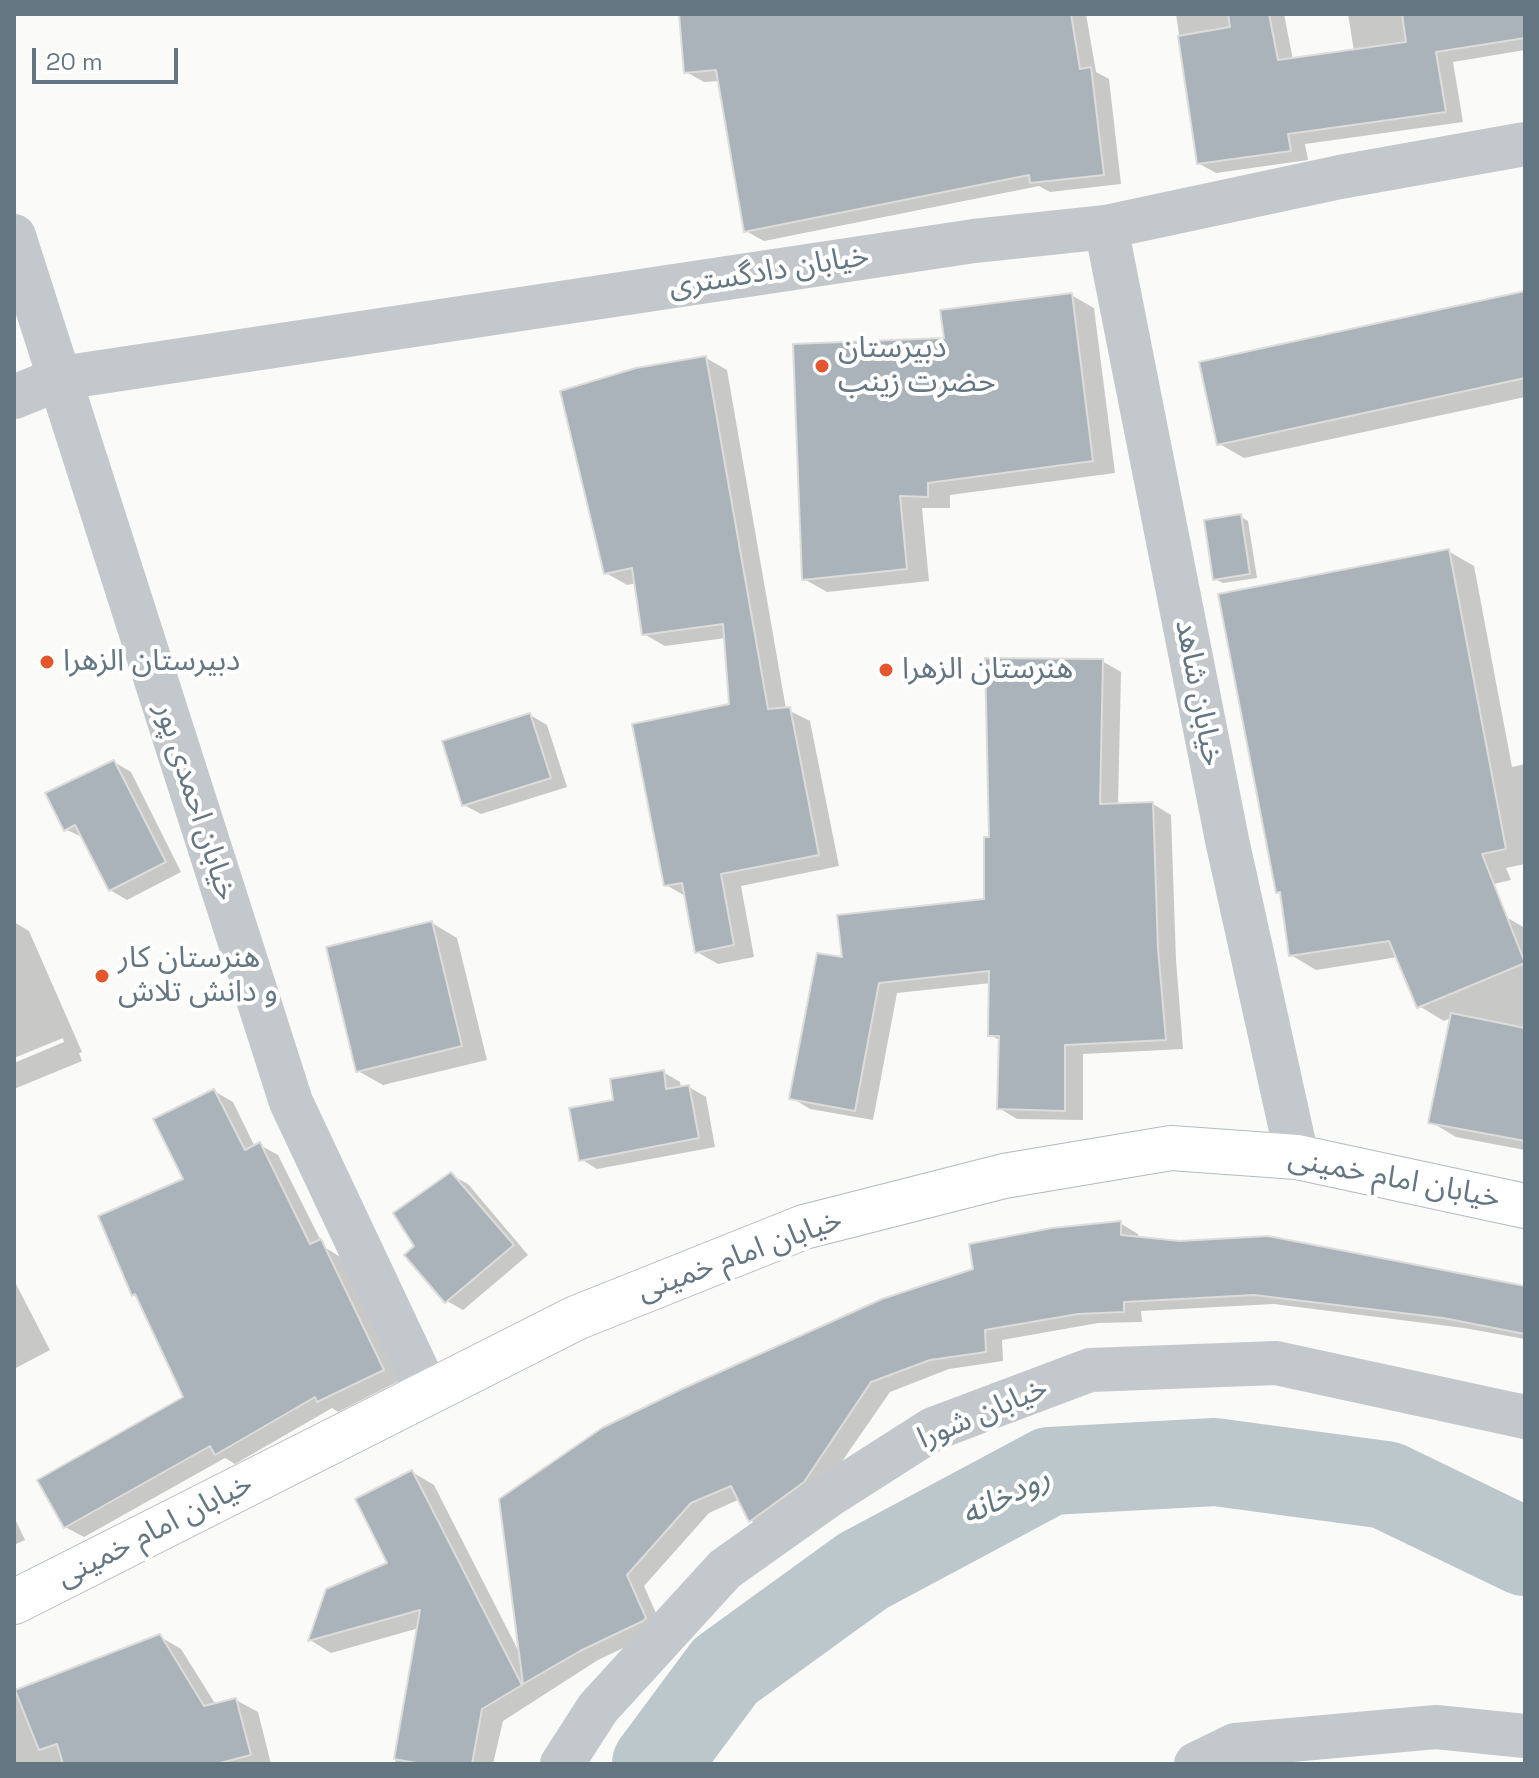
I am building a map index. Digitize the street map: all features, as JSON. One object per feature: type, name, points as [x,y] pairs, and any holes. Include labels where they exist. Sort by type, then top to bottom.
[{"type":"main road","name":"خیابان امام خمینی","points":[[14,1602],[576,1318],[804,1227],[1004,1176],[1171,1148],[1297,1157],[1525,1206]]},
{"type":"street","name":"خیابان دادگستری","points":[[14,397],[61,378],[974,241],[1106,227],[1340,177],[1525,144]]},
{"type":"street","name":"خیابان شاهد","points":[[1106,227],[1224,824],[1297,1157]]},
{"type":"street","name":"خیابان احمدی پور","points":[[14,236],[291,1102],[428,1393]]},
{"type":"street","name":"خیابان شورا","points":[[562,1764],[598,1708],[725,1569],[933,1429],[1090,1370],[1276,1363],[1525,1417]]},
{"type":"street","points":[[1196,1764],[1235,1745],[1436,1727],[1525,1736]]},
{"type":"building","points":[[679,14],[1071,14],[1080,69],[1091,67],[1104,175],[1030,183],[1029,175],[744,232],[716,70],[684,73]]},
{"type":"building","points":[[1228,14],[1269,14],[1278,60],[1406,42],[1402,14],[1525,14],[1525,38],[1436,52],[1446,112],[1288,134],[1291,151],[1197,164],[1178,36],[1230,27]]},
{"type":"building","points":[[1525,291],[1525,378],[1217,445],[1199,362]]},
{"type":"building","points":[[1072,293],[1093,461],[928,483],[928,497],[900,496],[907,569],[802,580],[793,344],[944,338],[940,310]]},
{"type":"building","points":[[706,356],[768,709],[790,707],[819,855],[721,874],[734,945],[695,953],[682,883],[664,886],[632,724],[729,704],[723,624],[642,635],[632,568],[604,574],[560,391],[636,368]]},
{"type":"building","points":[[1241,514],[1250,574],[1213,580],[1204,520]]},
{"type":"building","points":[[1449,549],[1506,849],[1482,854],[1525,963],[1417,1008],[1389,941],[1289,956],[1280,892],[1276,893],[1218,594]]},
{"type":"building","points":[[985,658],[1103,659],[1100,804],[1153,802],[1158,949],[1166,1040],[1065,1045],[1065,1111],[997,1109],[999,1036],[988,1036],[989,971],[879,983],[855,1111],[789,1099],[817,953],[842,957],[837,915],[984,899],[984,837],[989,837]]},
{"type":"building","points":[[530,713],[551,778],[462,806],[442,741]]},
{"type":"building","points":[[114,760],[166,862],[109,891],[75,825],[64,831],[45,793]]},
{"type":"building","points":[[432,921],[462,1046],[356,1072],[326,947]]},
{"type":"building","points":[[1451,1013],[1525,1028],[1525,1141],[1428,1123]]},
{"type":"building","points":[[664,1070],[666,1089],[689,1085],[699,1138],[579,1161],[569,1108],[613,1100],[610,1079]]},
{"type":"building","points":[[214,1089],[245,1150],[260,1142],[310,1244],[321,1239],[384,1370],[317,1402],[315,1397],[215,1455],[210,1446],[64,1528],[37,1480],[183,1397],[135,1294],[132,1296],[98,1216],[183,1179],[153,1119]]},
{"type":"building","points":[[451,1172],[514,1245],[445,1303],[404,1255],[414,1246],[393,1213]]},
{"type":"building","points":[[1121,1221],[1121,1235],[1180,1241],[1268,1236],[1525,1286],[1525,1334],[1443,1318],[1254,1295],[1124,1302],[1124,1312],[1078,1314],[985,1330],[986,1352],[930,1360],[871,1382],[804,1482],[749,1522],[731,1486],[691,1503],[627,1575],[646,1618],[523,1684],[499,1499],[602,1428],[682,1389],[882,1299],[973,1269],[969,1244],[1052,1228]]},
{"type":"building","points":[[412,1470],[522,1685],[482,1709],[472,1764],[422,1764],[394,1759],[420,1610],[308,1641],[326,1589],[387,1563],[355,1499]]},
{"type":"building","points":[[160,1634],[204,1706],[236,1698],[251,1755],[216,1764],[63,1764],[57,1744],[39,1750],[15,1690]]},
{"type":"waterway","name":"رودخانه","points":[[656,1764],[725,1671],[863,1571],[1050,1471],[1215,1462],[1386,1485],[1525,1552]]},
{"type":"place","name":"دبیرستان حضرت زینب","points":[[822,366]]},
{"type":"place","name":"دبیرستان الزهرا","points":[[47,662]]},
{"type":"place","name":"هنرستان الزهرا","points":[[886,670]]},
{"type":"place","name":"هنرستان کار و دانش تلاش","points":[[102,976]]}]
